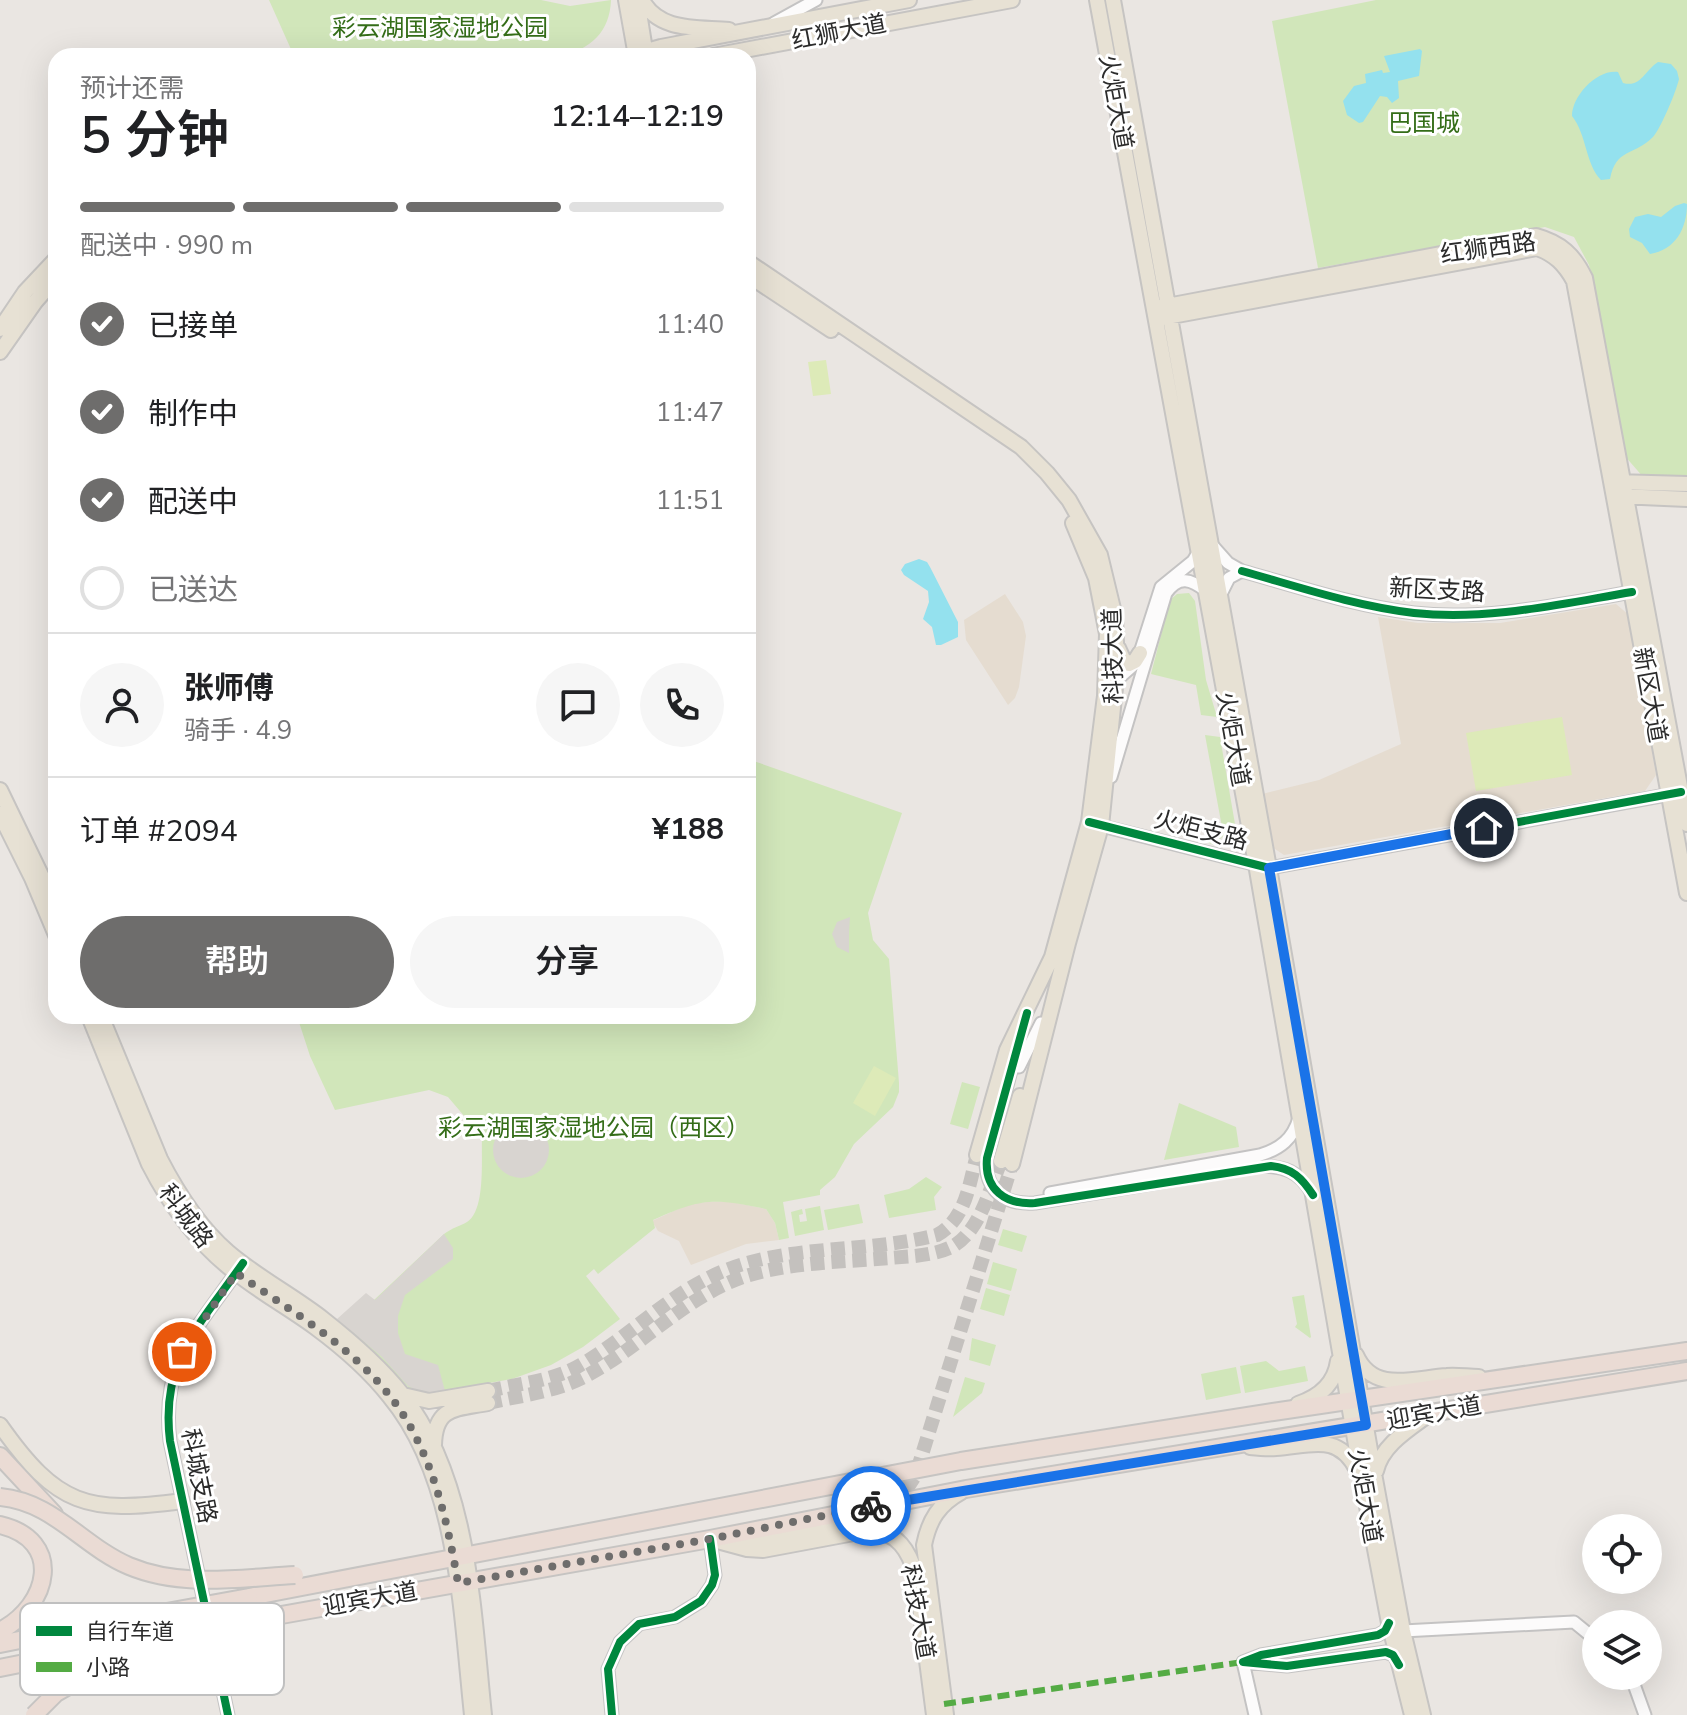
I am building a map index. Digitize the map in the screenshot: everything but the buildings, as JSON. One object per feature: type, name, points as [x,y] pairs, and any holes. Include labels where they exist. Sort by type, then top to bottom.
[{"type":"highway","name":"迎宾大道","points":[[216,1603],[961,1461],[1687,1351]]},
{"type":"highway","name":"迎宾大道","points":[[284,1614],[710,1539],[966,1489],[1238,1447],[1687,1371]]},
{"type":"highway","points":[[1432,1412],[1428,1405],[1432,1398],[1503,1379]]},
{"type":"highway","points":[[1259,1442],[1278,1433],[1284,1426],[1283,1419],[1273,1412]]},
{"type":"highway","points":[[0,1456],[55,1515],[96,1548],[128,1566],[157,1575],[214,1580],[295,1575],[357,1576]]},
{"type":"highway","points":[[0,1497],[23,1499],[55,1515]]},
{"type":"highway","points":[[0,1525],[10,1527],[31,1542],[39,1555],[43,1570],[42,1585],[33,1603]]},
{"type":"highway","points":[[523,1571],[506,1568],[503,1561],[505,1556],[591,1532]]},
{"type":"highway","points":[[0,1631],[20,1617]]},
{"type":"highway","name":"迎宾大道","points":[[0,1644],[20,1640]]},
{"type":"highway","name":"迎宾大道","points":[[0,1668],[20,1664]]},
{"type":"highway","points":[[34,1715],[54,1695]]},
{"type":"main road","points":[[626,0],[636,48]]},
{"type":"main road","points":[[638,48],[639,0]]},
{"type":"main road","points":[[639,0],[650,13],[666,23],[745,31]]},
{"type":"main road","name":"红狮大道","points":[[669,48],[909,0]]},
{"type":"main road","name":"红狮大道","points":[[756,48],[1012,0]]},
{"type":"main road","name":"火炬大道","points":[[1097,0],[1162,312],[1263,866],[1355,1401],[1389,1623],[1412,1715]]},
{"type":"main road","name":"火炬大道","points":[[1113,0],[1162,312]]},
{"type":"main road","name":"红狮西路","points":[[1162,312],[1537,248],[1549,252],[1568,270],[1574,281],[1620,489]]},
{"type":"main road","name":"科技大道","points":[[756,267],[1006,435],[1047,473],[1080,517],[1100,555],[1111,596],[1117,643],[1117,680],[1106,793],[1052,957],[1005,1057],[977,1155]]},
{"type":"main road","points":[[0,329],[25,292],[48,268]]},
{"type":"main road","name":"科技大道","points":[[756,280],[1001,443],[1041,479],[1073,522],[1096,578],[1106,626],[1105,696],[1095,824],[1068,943],[1007,1162],[1041,1023]]},
{"type":"main road","points":[[0,352],[48,287]]},
{"type":"main road","points":[[1620,489],[1687,484]]},
{"type":"main road","points":[[1620,489],[1687,499]]},
{"type":"main road","name":"新区大道","points":[[1620,489],[1632,592],[1675,793],[1687,824]]},
{"type":"main road","name":"新区大道","points":[[1620,489],[1675,793],[1687,893]]},
{"type":"main road","points":[[1117,643],[1126,662],[1132,663],[1140,653]]},
{"type":"main road","points":[[0,790],[48,889]]},
{"type":"main road","points":[[0,814],[48,916]]},
{"type":"main road","name":"火炬大道","points":[[1263,866],[1299,1118],[1344,1339]]},
{"type":"main road","points":[[1041,1023],[1068,943]]},
{"type":"main road","name":"科城路","points":[[92,1024],[161,1187],[202,1242],[323,1333],[368,1372],[391,1398],[429,1465],[460,1556]]},
{"type":"main road","name":"科城路","points":[[104,1024],[171,1181],[212,1236],[239,1268],[340,1332],[376,1365],[403,1395],[418,1418],[434,1450],[456,1511],[484,1715]]},
{"type":"main road","points":[[1344,1339],[1363,1368],[1388,1381],[1448,1376],[1503,1379]]},
{"type":"main road","points":[[1273,1412],[1309,1400],[1328,1385],[1336,1373],[1344,1339]]},
{"type":"main road","points":[[403,1395],[429,1401],[488,1397],[442,1415],[435,1426],[434,1450]]},
{"type":"main road","points":[[1238,1447],[1326,1444],[1349,1457],[1368,1480],[1387,1448],[1432,1412]]},
{"type":"main road","points":[[0,1425],[37,1471],[75,1499],[87,1504],[115,1507],[182,1501]]},
{"type":"main road","name":"火炬大道","points":[[1368,1480],[1423,1715]]},
{"type":"main road","name":"科技大道","points":[[946,1715],[924,1545],[928,1528],[938,1509],[966,1489]]},
{"type":"main road","name":"科技大道","points":[[731,1545],[853,1521]]},
{"type":"main road","name":"科技大道","points":[[710,1539],[763,1550],[870,1530],[881,1531],[897,1539],[909,1555],[916,1575],[934,1715]]},
{"type":"main road","name":"科城路","points":[[464,1582],[472,1715]]},
{"type":"street","points":[[768,27],[816,0]]},
{"type":"street","points":[[863,0],[879,6]]},
{"type":"street","points":[[1105,696],[1117,680],[1134,666],[1161,587],[1205,547],[1242,571]]},
{"type":"street","points":[[1106,793],[1166,593],[1171,586],[1190,580],[1213,594],[1229,578],[1242,571]]},
{"type":"street","name":"新区支路","points":[[1242,571],[1349,602],[1416,613],[1499,614],[1632,592]]},
{"type":"street","name":"火炬支路","points":[[1095,824],[1263,866],[1675,793]]},
{"type":"street","points":[[1027,1013],[987,1158],[988,1178],[1002,1197],[1014,1202],[1035,1203],[1259,1166],[1279,1162],[1283,1158],[1280,1152],[1266,1153],[1033,1195],[1005,1191],[994,1176],[993,1159],[1019,1065],[1041,1023]]},
{"type":"street","points":[[1266,1153],[1292,1137],[1299,1118]]},
{"type":"street","points":[[1259,1166],[1280,1167],[1294,1172],[1313,1195]]},
{"type":"street","name":"科城支路","points":[[204,1603],[166,1410],[171,1379],[189,1339],[239,1268]]},
{"type":"street","points":[[612,1715],[608,1669],[620,1642],[639,1624],[675,1617],[701,1601],[715,1575],[710,1539]]},
{"type":"street","points":[[1403,1631],[1574,1622],[1582,1629]]},
{"type":"street","points":[[1243,1662],[1261,1655],[1378,1635],[1385,1631],[1389,1623]]},
{"type":"street","points":[[1243,1662],[1287,1666],[1386,1652],[1393,1655],[1399,1665]]},
{"type":"street","points":[[1243,1662],[1255,1715]]},
{"type":"street","points":[[1636,1690],[1645,1715]]},
{"type":"street","name":"科城支路","points":[[224,1695],[228,1715]]},
{"type":"shaded area","points":[[1005,594],[1023,622],[1026,636],[1019,687],[1008,705],[966,640],[964,620]]},
{"type":"shaded area","points":[[1616,604],[1629,615],[1656,775],[1645,791],[1284,855],[1272,847],[1262,794],[1319,780],[1401,744],[1378,617],[1418,623],[1500,623]]},
{"type":"shaded area","points":[[850,917],[849,953],[837,947],[832,934],[837,922]]},
{"type":"shaded area","points":[[521,1122],[541,1130],[549,1150],[541,1170],[521,1178],[501,1170],[493,1150],[501,1130]]},
{"type":"shaded area","points":[[727,1201],[766,1209],[775,1223],[779,1240],[746,1244],[691,1265],[679,1241],[658,1231],[652,1221],[691,1203]]},
{"type":"shaded area","points":[[444,1234],[453,1248],[453,1259],[405,1295],[398,1316],[398,1333],[405,1354],[438,1365],[445,1391],[424,1394],[408,1386],[382,1357],[337,1319],[366,1293],[375,1300]]},
{"type":"green space","name":"彩云湖国家湿地公园","points":[[269,0],[541,0],[570,6],[611,0],[602,30],[582,48],[290,48]]},
{"type":"green space","name":"巴国城","points":[[1376,0],[1687,0],[1687,479],[1644,478],[1624,455],[1589,265],[1574,237],[1545,227],[1318,268],[1272,21]]},
{"type":"green space","points":[[826,360],[831,394],[813,396],[808,362]]},
{"type":"green space","points":[[1189,593],[1195,601],[1206,680],[1217,717],[1201,715],[1196,685],[1151,674],[1170,600],[1177,594]]},
{"type":"green space","points":[[1562,717],[1572,775],[1476,791],[1466,733]]},
{"type":"green space","points":[[1205,735],[1220,737],[1235,824],[1214,845],[1207,842],[1222,827]]},
{"type":"green space","name":"彩云湖国家湿地公园（西区）","points":[[756,762],[902,813],[868,913],[873,940],[889,959],[899,1083],[893,1107],[854,1144],[835,1177],[820,1190],[820,1195],[783,1202],[789,1238],[779,1240],[775,1223],[766,1209],[733,1203],[696,1204],[653,1220],[655,1228],[598,1274],[594,1269],[586,1276],[620,1319],[583,1347],[551,1365],[512,1379],[423,1395],[408,1387],[349,1330],[374,1300],[444,1234],[473,1216],[480,1196],[482,1137],[448,1097],[429,1090],[335,1110],[310,1056],[300,1024],[756,1024]]},
{"type":"green space","points":[[874,1066],[896,1078],[875,1116],[853,1103]]},
{"type":"green space","points":[[962,1082],[980,1087],[968,1129],[950,1124]]},
{"type":"green space","points":[[1179,1103],[1236,1127],[1239,1147],[1164,1160]]},
{"type":"green space","points":[[926,1177],[942,1187],[934,1197],[936,1210],[889,1218],[884,1195],[909,1189]]},
{"type":"green space","points":[[859,1204],[863,1223],[828,1230],[824,1210]]},
{"type":"green space","points":[[820,1206],[824,1230],[795,1236],[791,1212],[802,1209],[800,1222],[807,1221],[805,1209]]},
{"type":"green space","points":[[1003,1229],[1027,1236],[1022,1252],[998,1245]]},
{"type":"green space","points":[[993,1262],[1017,1269],[1011,1291],[987,1284]]},
{"type":"green space","points":[[986,1288],[1010,1295],[1004,1316],[980,1309]]},
{"type":"green space","points":[[1304,1295],[1310,1338],[1295,1327],[1292,1297]]},
{"type":"green space","points":[[972,1338],[996,1345],[990,1366],[969,1360]]},
{"type":"green space","points":[[1266,1361],[1279,1371],[1305,1366],[1308,1381],[1245,1393],[1240,1366]]},
{"type":"green space","points":[[1236,1367],[1241,1393],[1206,1400],[1201,1374]]},
{"type":"green space","points":[[965,1377],[985,1383],[982,1393],[953,1417]]},
{"type":"water","points":[[1420,49],[1419,76],[1398,81],[1399,98],[1392,103],[1387,97],[1380,96],[1363,122],[1359,123],[1347,115],[1343,101],[1354,86],[1366,83],[1365,74],[1382,70],[1383,73],[1390,72],[1384,56]]},
{"type":"water","points":[[1658,62],[1671,64],[1679,79],[1664,118],[1653,137],[1621,157],[1610,179],[1601,180],[1592,166],[1581,132],[1572,116],[1576,100],[1587,85],[1602,75],[1618,72],[1623,83],[1634,83]]},
{"type":"water","points":[[1687,204],[1682,230],[1666,248],[1650,254],[1642,243],[1630,237],[1629,229],[1635,217],[1648,214],[1661,217]]},
{"type":"water","points":[[919,559],[927,562],[958,622],[958,637],[941,645],[936,645],[932,627],[923,619],[929,602],[928,591],[901,570],[905,564]]},
{"type":"tunnel","points":[[488,1391],[545,1379],[577,1367],[686,1290],[726,1270],[778,1256],[911,1241],[937,1235],[947,1228],[960,1210],[977,1155]]},
{"type":"tunnel","points":[[488,1403],[548,1390],[582,1378],[702,1297],[746,1276],[799,1265],[915,1256],[948,1249],[972,1228],[1001,1161]]},
{"type":"tunnel","points":[[853,1521],[890,1505],[916,1474],[1012,1164]]},
{"type":"marked path","points":[[944,1704],[1243,1662]]},
{"type":"cycle path","points":[[1242,571],[1370,606],[1441,615],[1523,610],[1632,592]]},
{"type":"cycle path","points":[[1089,822],[1269,868],[1681,792]]},
{"type":"cycle path","points":[[1027,1013],[987,1158],[989,1179],[1006,1198],[1035,1203],[1271,1166],[1296,1175],[1313,1195]]},
{"type":"cycle path","points":[[204,1603],[170,1441],[171,1388],[177,1365],[198,1325],[243,1263]]},
{"type":"cycle path","points":[[612,1715],[608,1669],[620,1642],[639,1624],[675,1617],[701,1601],[715,1575],[710,1539]]},
{"type":"cycle path","points":[[1389,1623],[1385,1631],[1378,1635],[1261,1655],[1243,1662],[1287,1666],[1386,1652],[1393,1655],[1399,1665]]},
{"type":"cycle path","points":[[224,1695],[228,1715]]},
{"type":"way so far","points":[[182,1352],[236,1273],[332,1340],[368,1372],[391,1398],[410,1427],[436,1485],[458,1583],[710,1539],[871,1506]]},
{"type":"route","points":[[871,1506],[1366,1425],[1269,868],[1484,828]]}]
